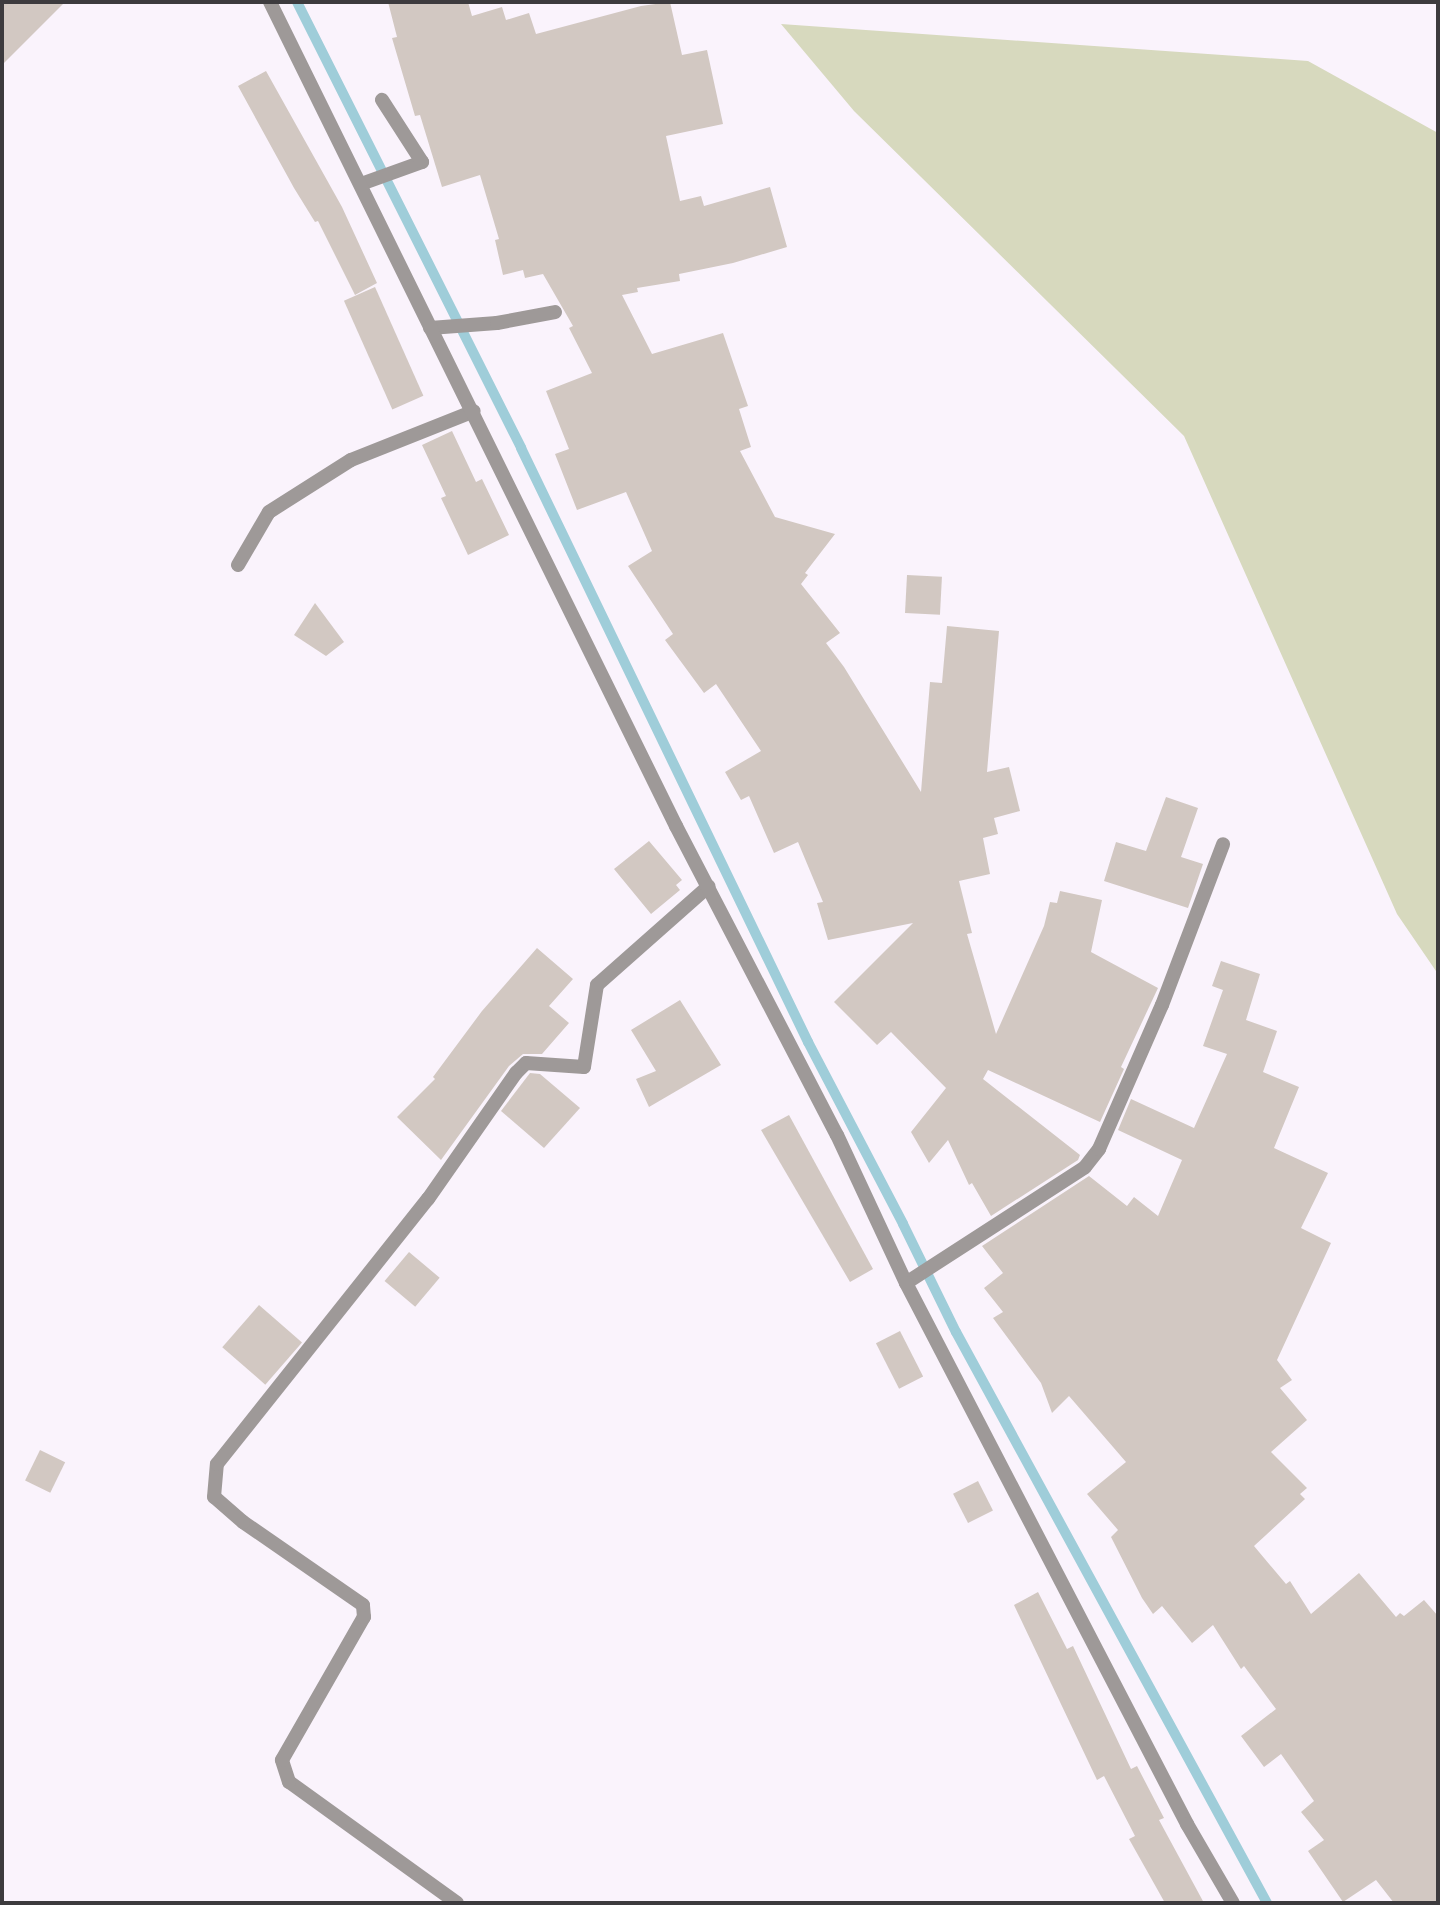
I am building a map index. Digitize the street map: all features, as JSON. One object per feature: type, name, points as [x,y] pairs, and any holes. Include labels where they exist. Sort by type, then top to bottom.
[{"type":"street","points":[[270,2],[437,328],[474,411],[676,826],[837,1135],[906,1283],[1187,1824],[1233,1903]]},
{"type":"street","points":[[365,183],[422,162],[382,100]]},
{"type":"street","points":[[437,328],[497,323],[555,312]]},
{"type":"street","points":[[238,565],[269,512],[351,460],[474,411]]},
{"type":"street","points":[[906,1283],[1085,1167],[1099,1149],[1162,1005],[1223,844]]},
{"type":"street","points":[[457,1903],[289,1782],[282,1760],[364,1617],[363,1605],[243,1522],[215,1497],[217,1464],[428,1199],[516,1073],[526,1063],[584,1067],[597,985],[709,886]]},
{"type":"green space","points":[[781,24],[1308,61],[1438,133],[1438,974],[1397,914],[1184,436],[854,111]]},
{"type":"building","points":[[2,2],[65,2],[2,65]]},
{"type":"building","points":[[388,2],[468,2],[472,16],[502,7],[506,20],[529,13],[536,34],[641,6],[670,2],[682,55],[707,50],[723,124],[666,136],[680,201],[701,196],[704,206],[770,187],[787,247],[733,263],[679,274],[680,281],[637,288],[638,292],[622,295],[652,354],[723,333],[748,406],[739,409],[751,447],[740,451],[775,517],[835,534],[805,573],[808,575],[801,584],[840,633],[826,643],[844,667],[921,792],[930,682],[942,683],[947,626],[999,631],[987,772],[1009,767],[1020,811],[994,818],[998,834],[983,838],[990,874],[959,881],[972,933],[967,934],[996,1034],[1044,926],[1050,902],[1057,903],[1060,891],[1102,900],[1091,952],[1158,988],[1121,1067],[1124,1069],[1100,1122],[988,1070],[983,1079],[1080,1155],[1078,1160],[991,1216],[972,1183],[969,1185],[948,1140],[929,1163],[911,1132],[946,1088],[891,1032],[877,1045],[834,1002],[913,923],[828,940],[817,903],[823,902],[798,842],[774,853],[749,796],[741,800],[725,772],[761,751],[716,684],[704,693],[665,640],[673,634],[628,566],[652,551],[626,492],[577,510],[555,454],[569,449],[546,391],[592,373],[569,328],[573,326],[543,274],[525,278],[523,270],[503,275],[495,240],[499,239],[480,175],[442,187],[420,115],[415,116],[392,38],[397,37]]},
{"type":"building","points":[[266,71],[342,207],[377,283],[355,295],[318,221],[315,222],[294,188],[238,86]]},
{"type":"building","points":[[375,287],[423,396],[392,410],[344,301]]},
{"type":"building","points":[[452,431],[476,482],[482,479],[509,535],[468,555],[441,498],[446,496],[422,445]]},
{"type":"building","points":[[907,575],[942,577],[940,615],[905,613]]},
{"type":"building","points":[[315,603],[344,642],[326,656],[294,635]]},
{"type":"building","points":[[1166,797],[1198,808],[1181,857],[1203,864],[1188,908],[1104,881],[1116,842],[1146,851]]},
{"type":"building","points":[[649,841],[682,880],[676,885],[680,890],[651,914],[614,869]]},
{"type":"building","points":[[537,948],[573,979],[549,1006],[569,1023],[542,1054],[523,1054],[509,1066],[441,1160],[397,1117],[435,1079],[433,1077],[482,1011]]},
{"type":"building","points":[[1221,961],[1260,974],[1246,1020],[1277,1031],[1263,1072],[1299,1087],[1274,1148],[1328,1173],[1301,1228],[1331,1243],[1277,1360],[1292,1380],[1280,1388],[1307,1420],[1271,1452],[1307,1488],[1300,1494],[1305,1499],[1254,1546],[1286,1584],[1290,1581],[1311,1614],[1359,1573],[1396,1617],[1400,1613],[1404,1616],[1424,1600],[1438,1616],[1438,1903],[1394,1903],[1376,1880],[1343,1902],[1308,1851],[1324,1840],[1301,1812],[1314,1801],[1281,1754],[1264,1767],[1241,1736],[1276,1709],[1244,1666],[1241,1669],[1213,1625],[1192,1643],[1162,1606],[1153,1614],[1111,1537],[1118,1530],[1087,1494],[1126,1462],[1069,1396],[1052,1413],[1041,1383],[993,1318],[1003,1312],[984,1288],[1003,1273],[982,1246],[1089,1176],[1127,1206],[1134,1197],[1158,1216],[1182,1160],[1118,1130],[1131,1099],[1194,1128],[1227,1054],[1203,1046],[1223,990],[1212,986]]},
{"type":"building","points":[[680,1000],[721,1065],[649,1107],[636,1079],[656,1071],[631,1030]]},
{"type":"building","points":[[530,1073],[540,1074],[580,1108],[544,1148],[501,1111]]},
{"type":"building","points":[[789,1115],[873,1269],[850,1282],[761,1130]]},
{"type":"building","points":[[409,1252],[440,1278],[415,1307],[385,1281]]},
{"type":"building","points":[[259,1305],[302,1342],[265,1385],[222,1347]]},
{"type":"building","points":[[900,1331],[923,1376],[899,1389],[876,1343]]},
{"type":"building","points":[[40,1450],[65,1462],[50,1493],[25,1481]]},
{"type":"building","points":[[978,1481],[993,1510],[968,1523],[953,1494]]},
{"type":"building","points":[[1038,1592],[1067,1649],[1073,1646],[1131,1769],[1137,1766],[1164,1818],[1159,1820],[1204,1903],[1165,1903],[1129,1839],[1135,1836],[1104,1776],[1097,1780],[1014,1605]]},
{"type":"waterway","points":[[297,2],[521,448],[808,1042],[956,1332],[1267,1903]]}]
